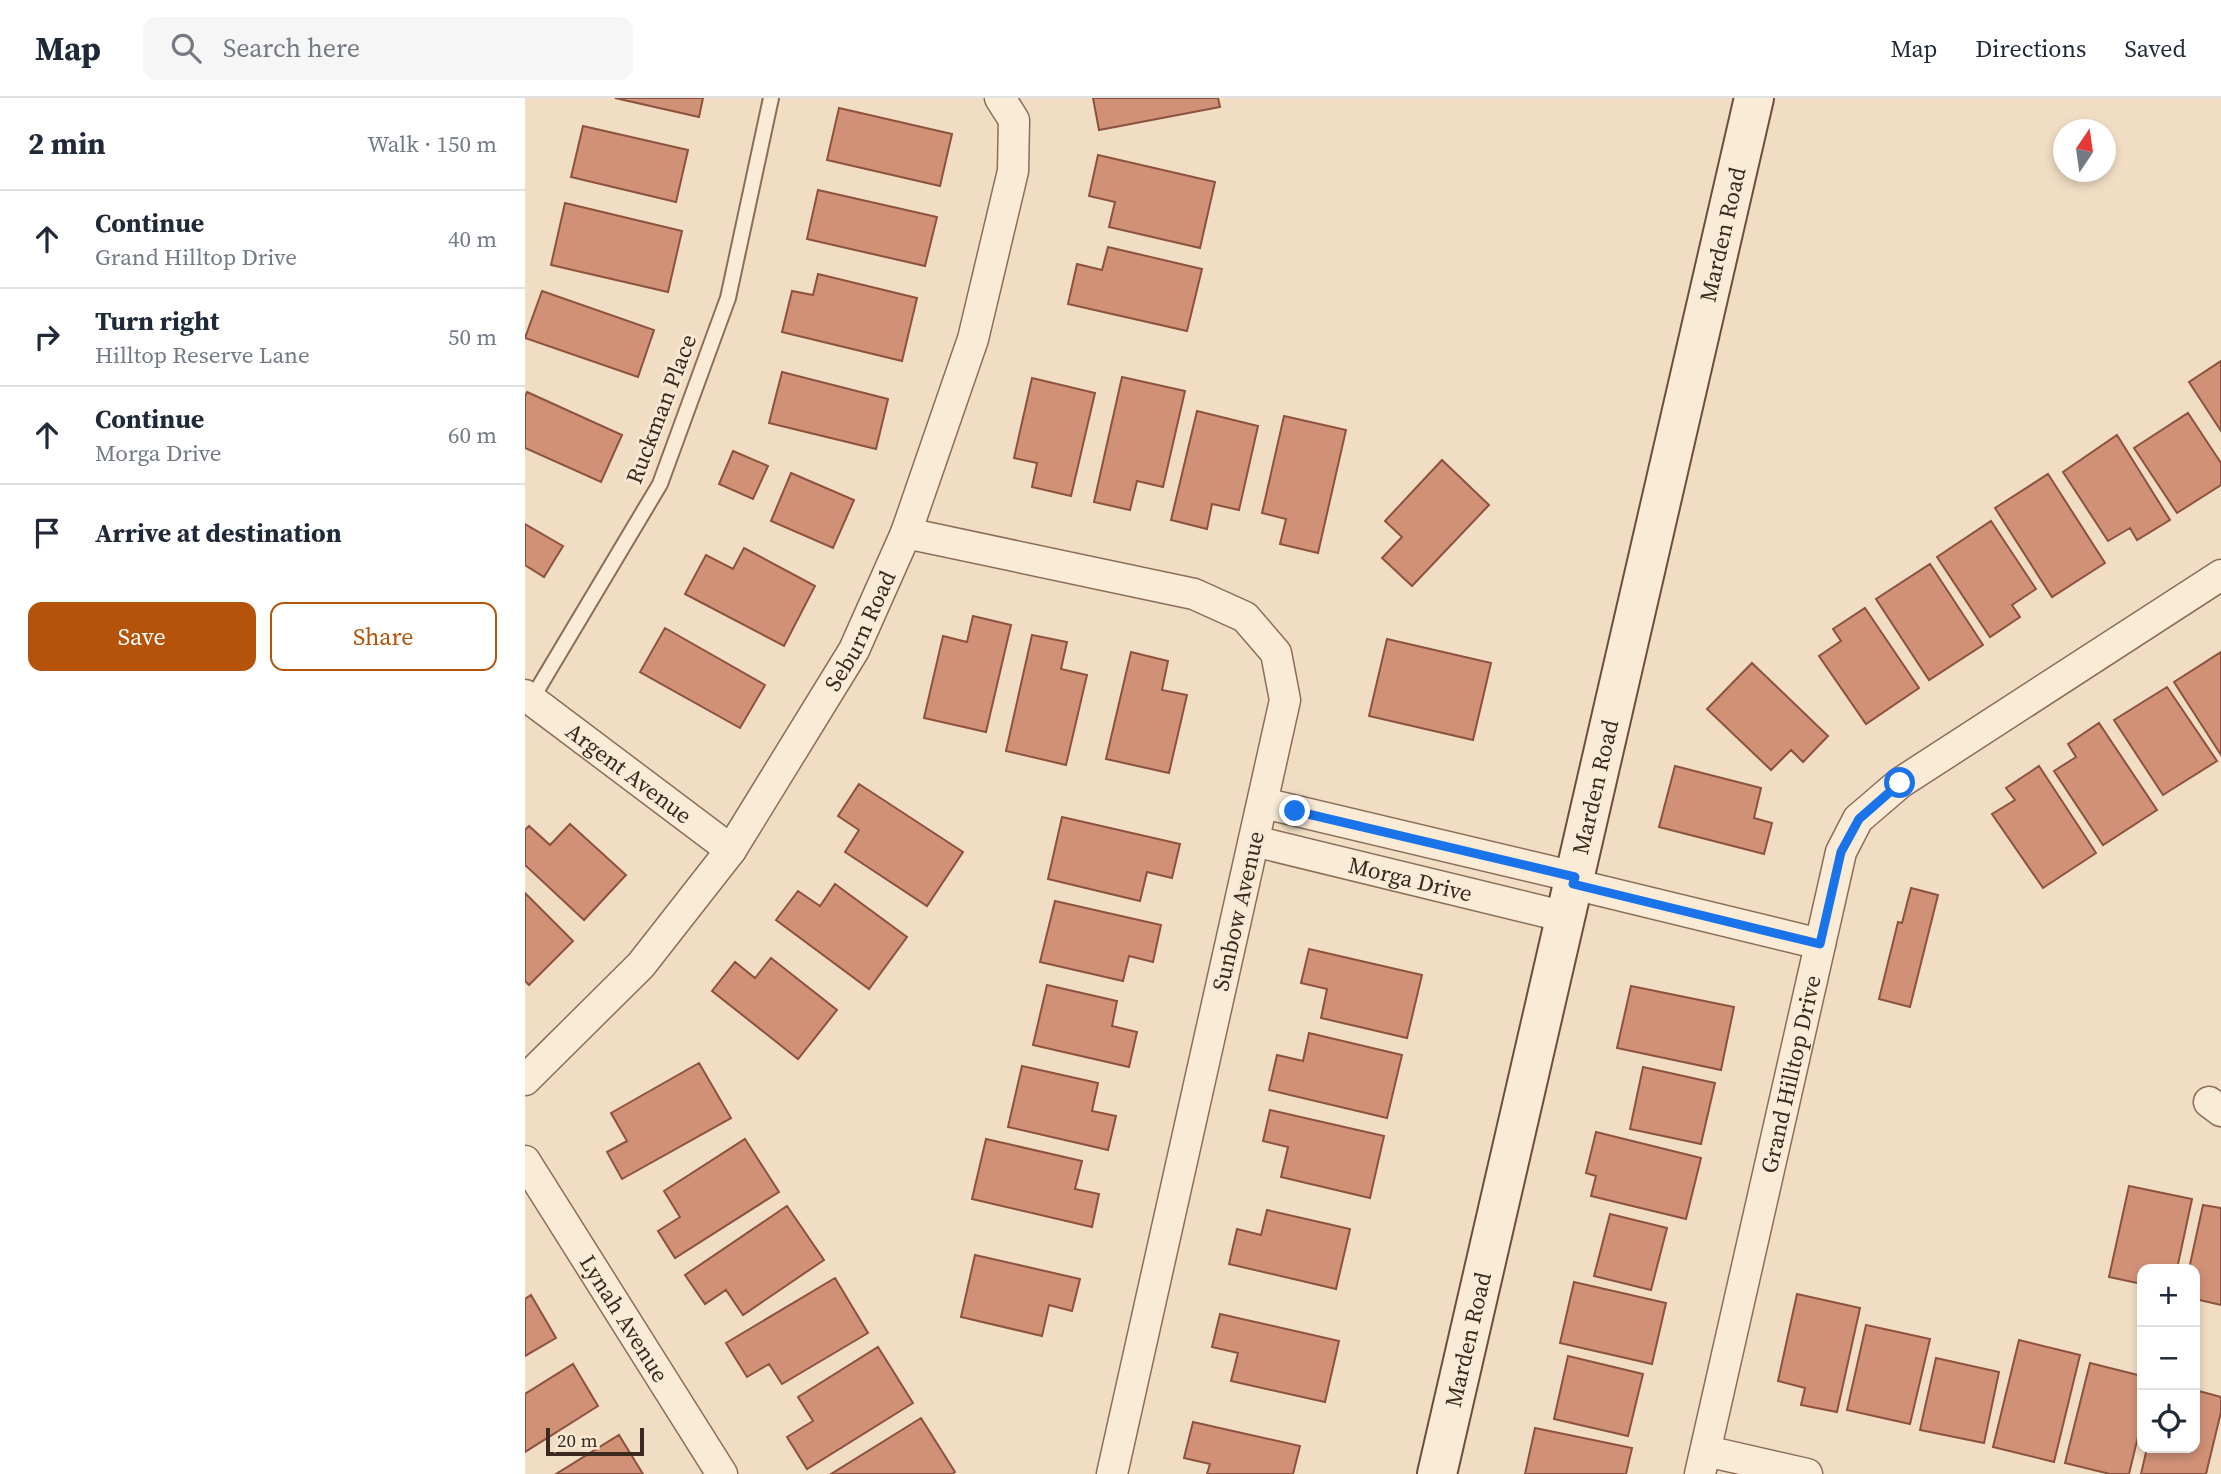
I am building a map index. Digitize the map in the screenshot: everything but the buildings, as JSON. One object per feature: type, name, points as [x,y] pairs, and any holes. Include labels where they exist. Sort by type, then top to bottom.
[{"type":"street","name":"Seburn Road","points":[[525,1080],[641,965],[731,850],[854,650],[906,533],[973,339],[1013,171],[1014,120],[1000,98]]},
{"type":"street","name":"Marden Road","points":[[1437,1474],[1753,98]]},
{"type":"street","name":"Sunbow Avenue","points":[[906,533],[1194,594],[1245,617],[1276,653],[1285,699],[1112,1474]]},
{"type":"street","name":"Grand Hilltop Drive","points":[[1703,1462],[1841,852],[1859,819],[1900,783],[2221,575]]},
{"type":"street","name":"Argent Avenue","points":[[527,701],[731,850]]},
{"type":"street","name":"Morga Drive","points":[[1263,803],[1571,893]]},
{"type":"street","name":"Morga Drive","points":[[1254,841],[1571,893]]},
{"type":"street","points":[[1571,893],[1820,944]]},
{"type":"street","name":"Lynah Avenue","points":[[525,1161],[722,1474]]},
{"type":"street","points":[[1703,1462],[1807,1474]]},
{"type":"lane","name":"Ruckman Place","points":[[527,701],[660,484],[728,298],[771,98]]},
{"type":"route","points":[[1295,811],[1575,877],[1573,884],[1820,944],[1841,852],[1859,819],[1900,783]]}]
